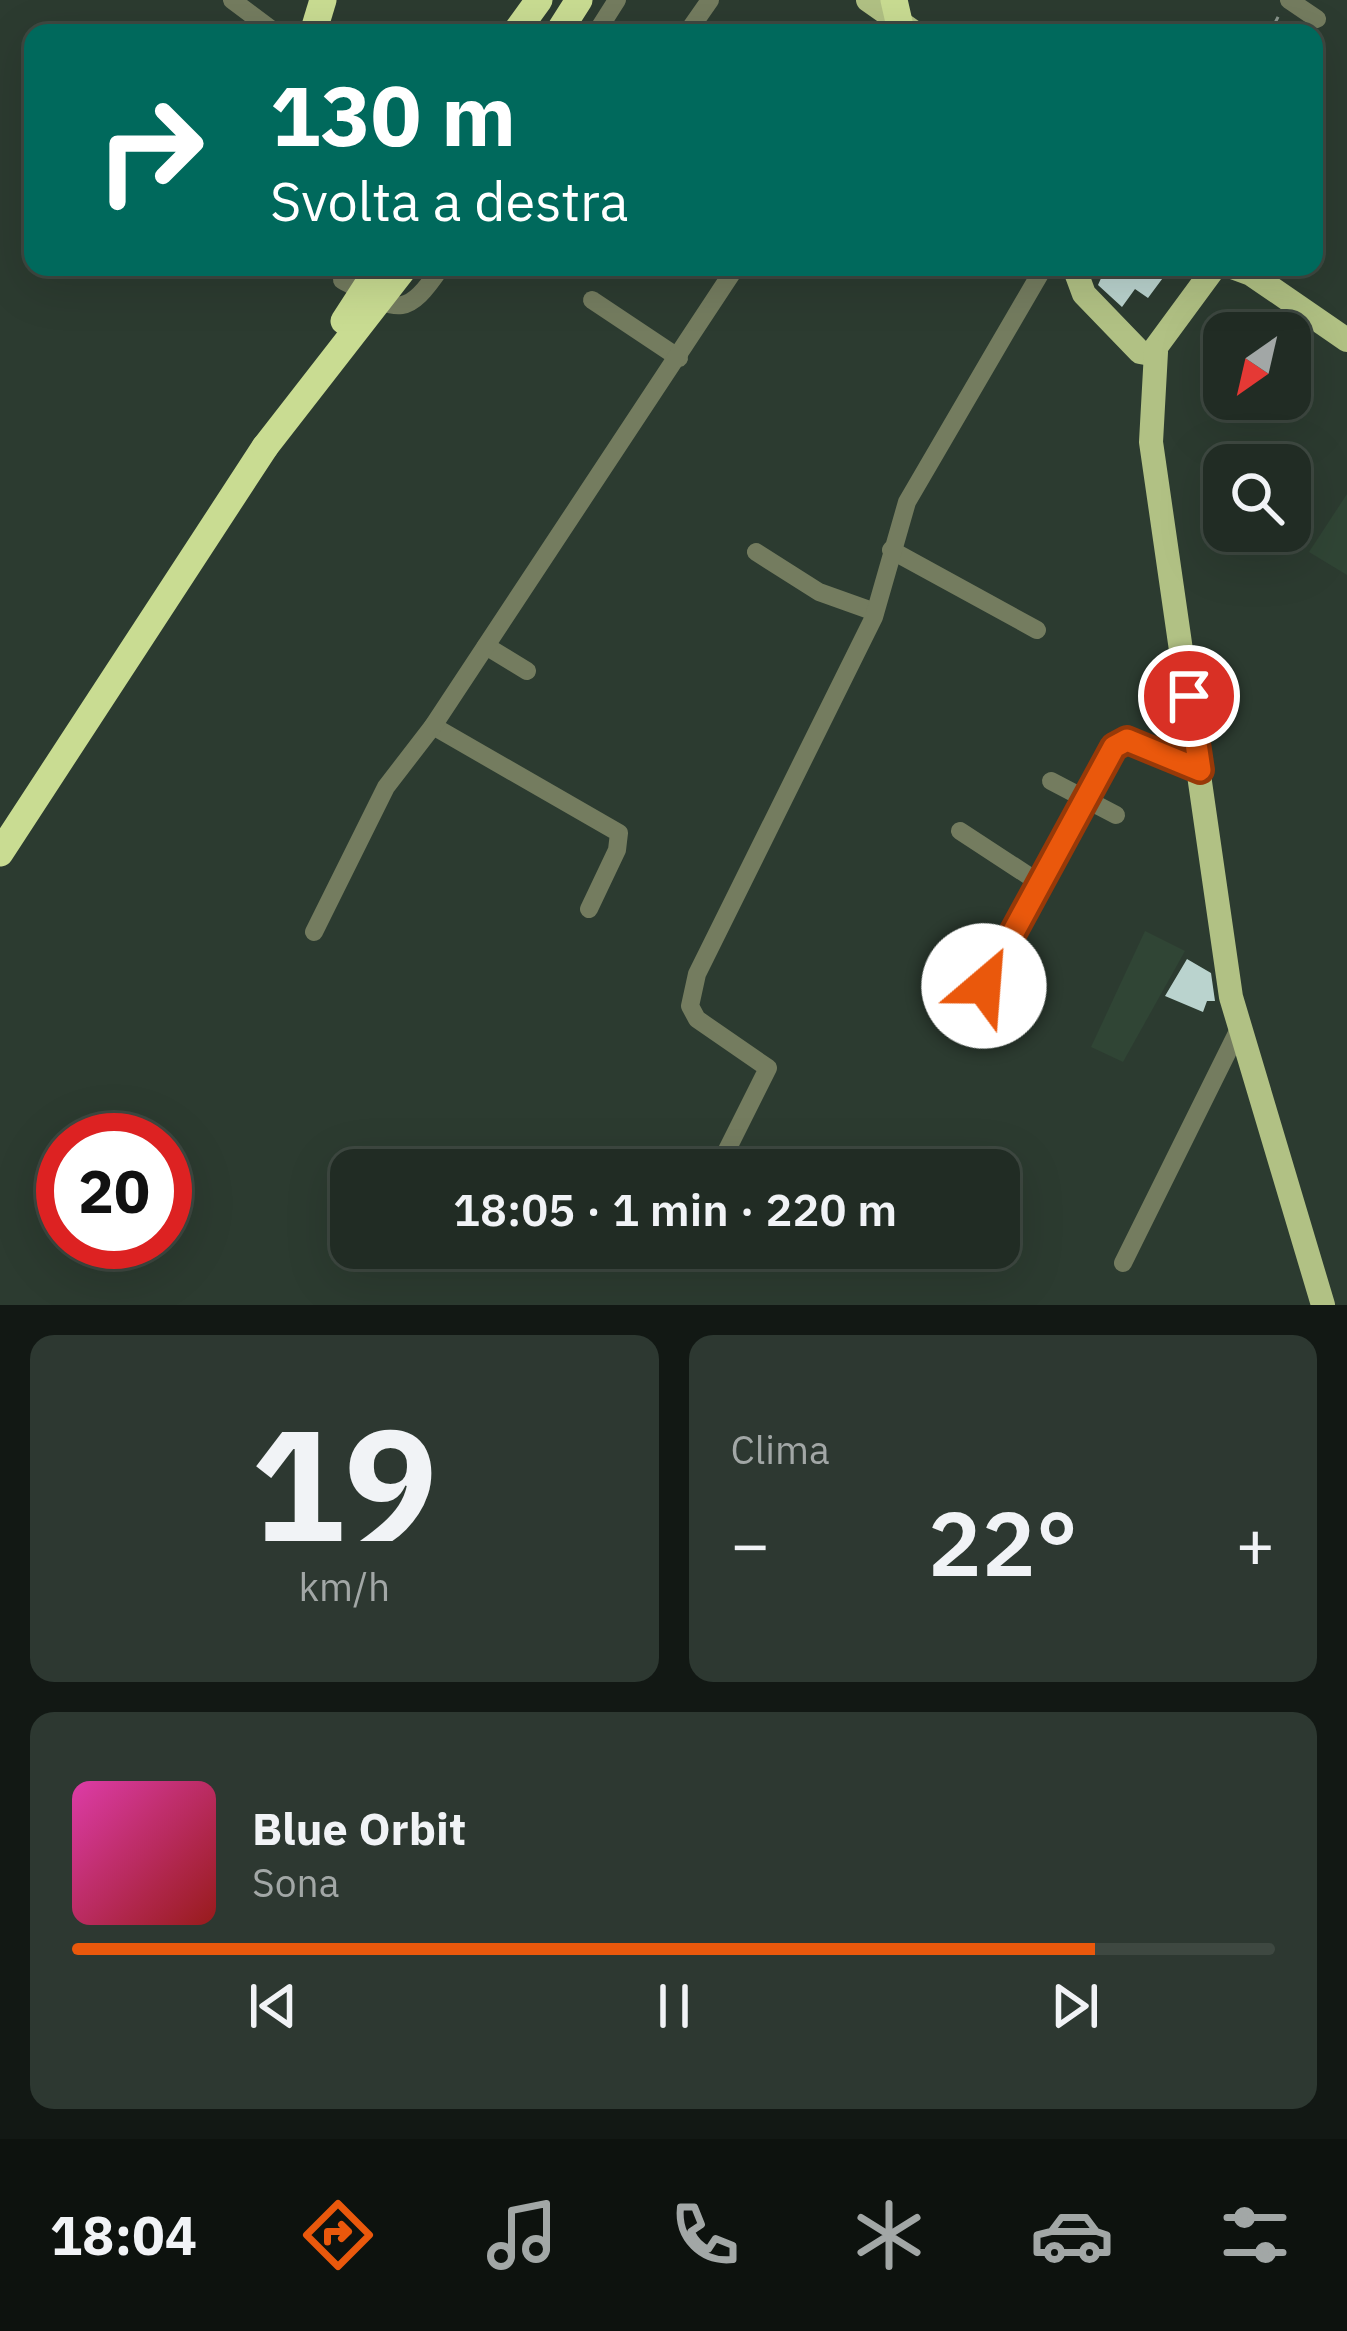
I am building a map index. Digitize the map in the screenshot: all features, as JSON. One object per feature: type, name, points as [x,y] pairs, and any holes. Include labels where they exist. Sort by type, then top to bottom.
[{"type":"highway","points":[[0,853],[373,276]]},
{"type":"highway","points":[[265,447],[398,276]]},
{"type":"main road","points":[[868,0],[900,22]]},
{"type":"main road","points":[[1077,276],[1084,294],[1140,352],[1156,352]]},
{"type":"main road","points":[[1226,276],[1156,352],[1149,411],[1239,1029],[1323,1305]]},
{"type":"main road","points":[[1241,276],[1347,340]]},
{"type":"main road","points":[[1109,320],[1149,411]]},
{"type":"street","points":[[232,0],[264,24]]},
{"type":"street","points":[[1287,0],[1317,19]]},
{"type":"street","points":[[342,280],[390,307],[402,308],[417,303],[435,276]]},
{"type":"street","points":[[314,932],[386,787],[433,726],[730,276]]},
{"type":"street","points":[[727,1149],[768,1068],[697,1019],[690,995],[811,735],[875,612],[907,502],[1038,276]]},
{"type":"street","points":[[592,300],[680,358]]},
{"type":"street","points":[[891,550],[1037,630]]},
{"type":"street","points":[[756,551],[819,592],[875,612]]},
{"type":"street","points":[[486,646],[527,671]]},
{"type":"street","points":[[433,726],[619,833],[617,850],[589,910]]},
{"type":"street","points":[[984,986],[1119,742],[1137,742],[1200,770]]},
{"type":"street","points":[[1051,781],[1116,815]]},
{"type":"street","points":[[959,831],[1039,882]]},
{"type":"street","points":[[1123,1263],[1239,1029]]},
{"type":"shaded area","points":[[1347,494],[1347,575],[1309,552]]},
{"type":"shaded area","points":[[1145,931],[1185,951],[1123,1062],[1091,1047]]},
{"type":"building","points":[[1102,276],[1164,276],[1148,298],[1135,289],[1122,307],[1098,285]]},
{"type":"building","points":[[1187,959],[1211,973],[1215,1001],[1207,1001],[1203,1012],[1165,996]]},
{"type":"route","points":[[984,986],[1114,747],[1127,740],[1137,742],[1191,770],[1200,770],[1189,696]]}]
